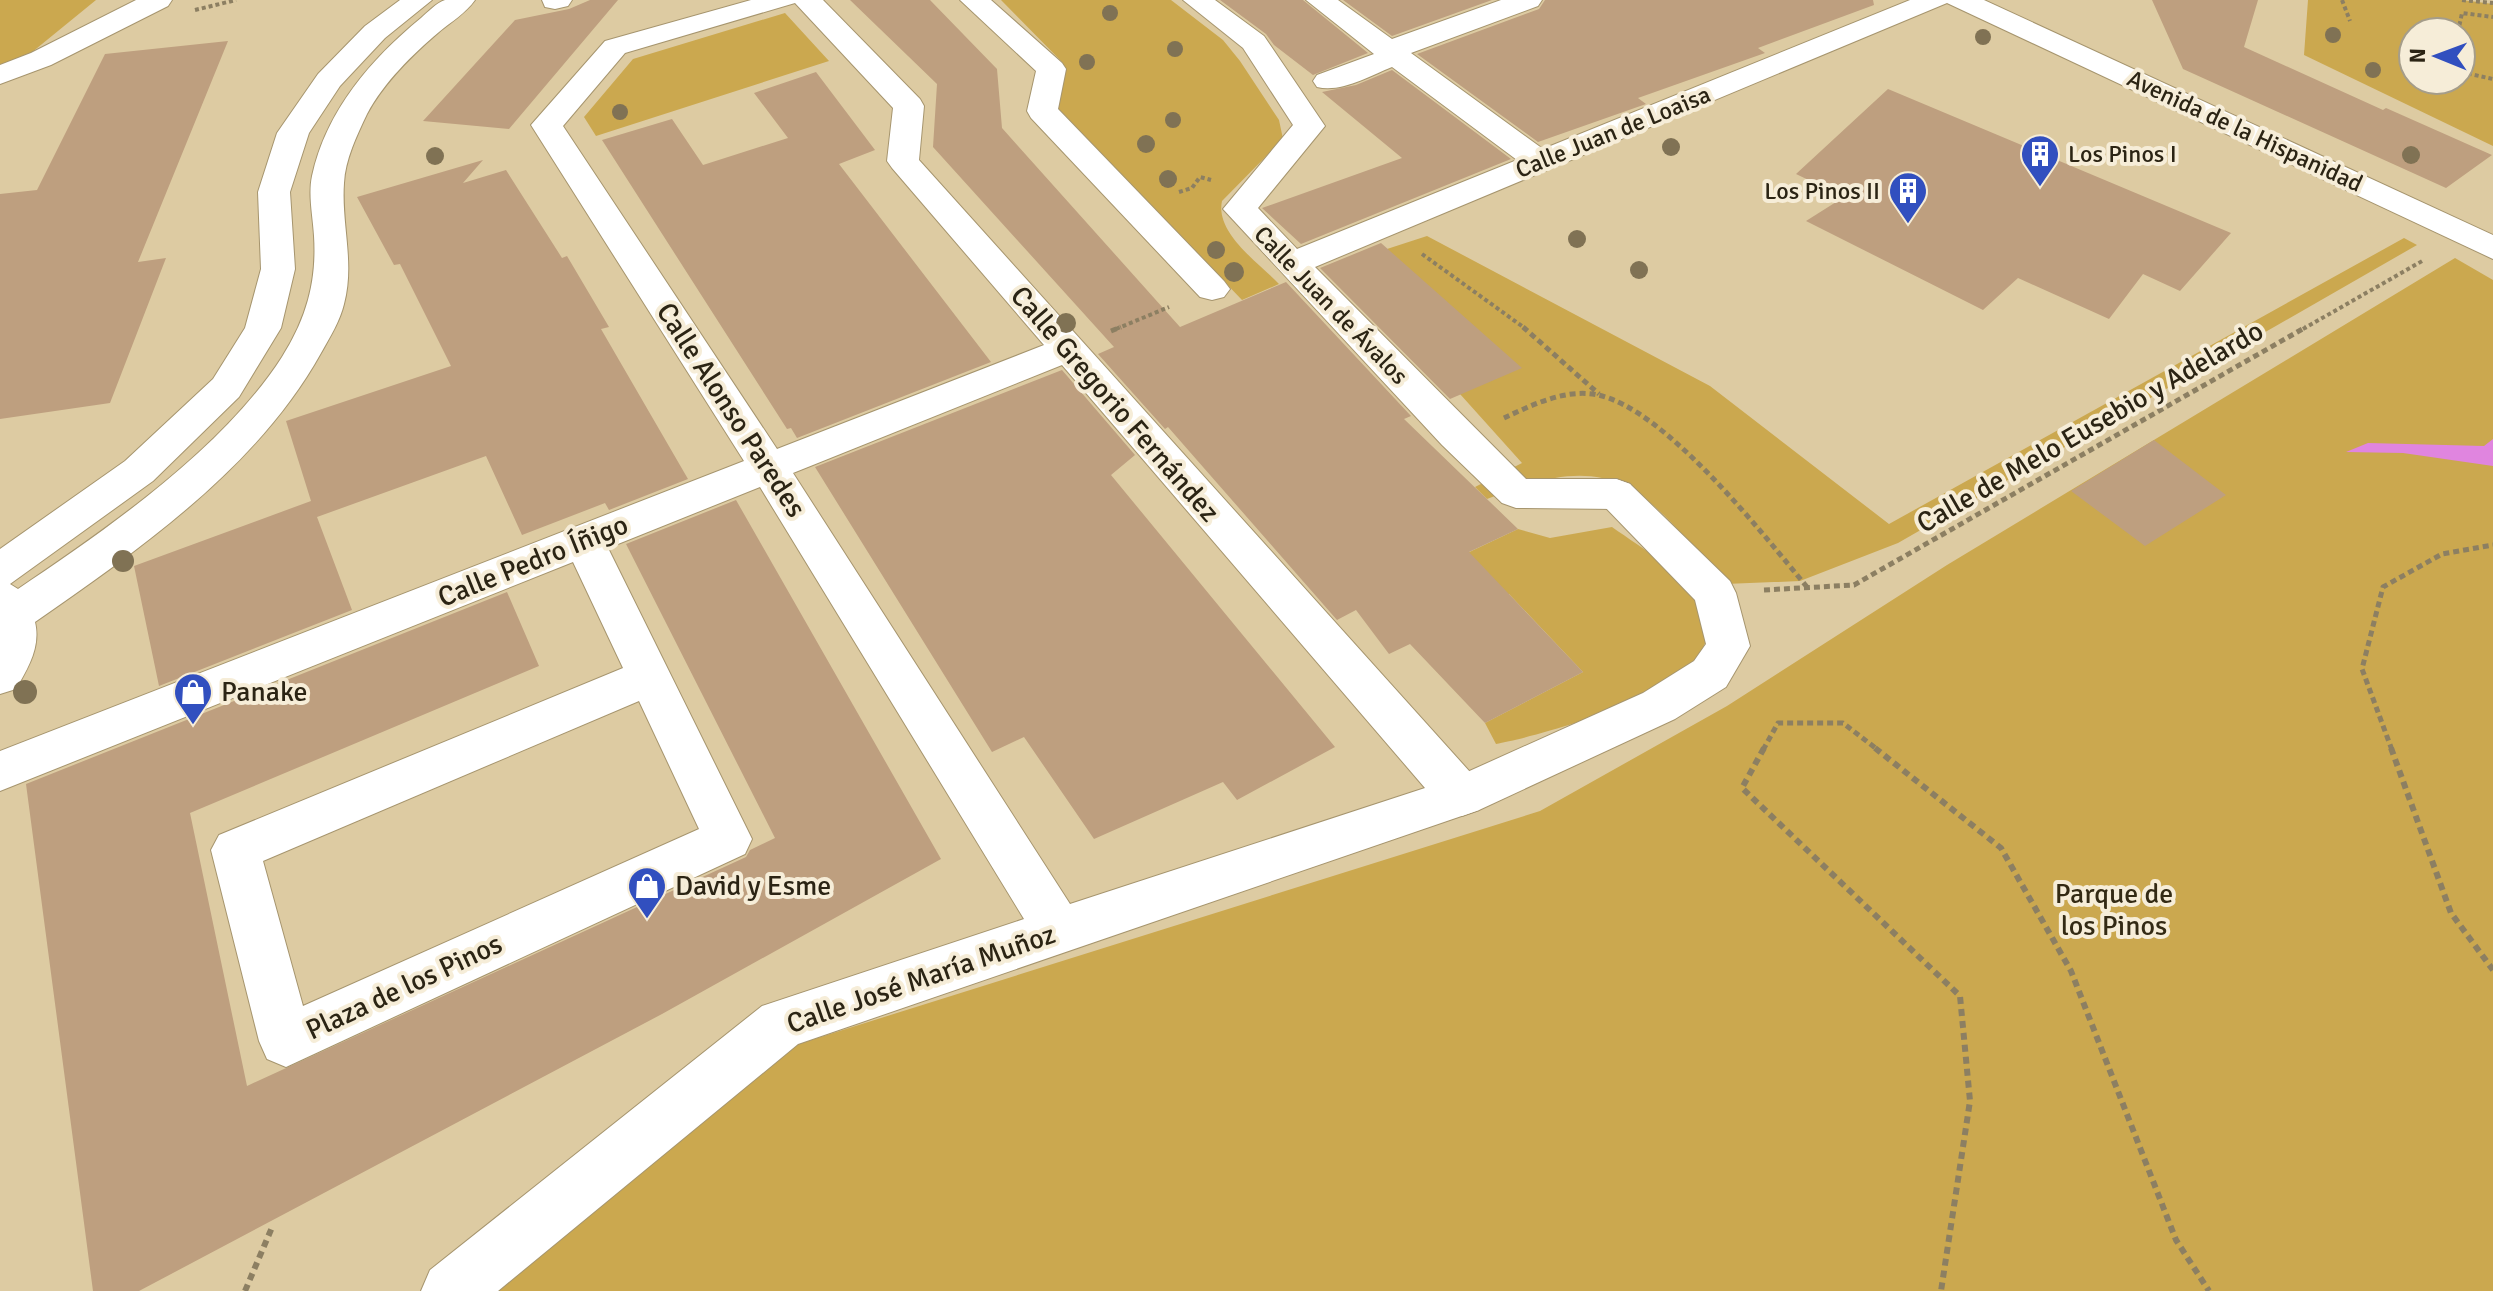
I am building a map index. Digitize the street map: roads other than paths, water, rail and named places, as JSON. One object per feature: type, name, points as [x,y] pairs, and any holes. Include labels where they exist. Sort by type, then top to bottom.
[{"type":"street","points":[[0,75],[41,59],[158,0]]},
{"type":"street","points":[[0,571],[139,471],[226,388],[263,328],[278,269],[274,192],[293,133],[329,80],[375,32],[418,0]]},
{"type":"street","points":[[0,676],[8,665],[17,637],[7,605],[58,584],[185,485],[279,392],[320,323],[335,258],[327,182],[342,130],[373,81],[414,37],[461,0]]},
{"type":"street","name":"Calle Alonso Paredes","points":[[783,0],[615,47],[547,125],[769,468],[1059,931]]},
{"type":"street","name":"Calle Gregorio Fernández","points":[[807,0],[909,106],[903,161],[1066,350],[1462,796]]},
{"type":"street","points":[[974,0],[1051,69],[1042,111],[1212,289]]},
{"type":"street","name":"Calle Juan de Ávalos","points":[[1197,0],[1254,42],[1309,126],[1240,209],[1516,493],[1616,494],[1715,593]]},
{"type":"street","points":[[1320,0],[1539,161]]},
{"type":"street","points":[[1328,81],[1528,0]]},
{"type":"street","name":"Calle Juan de Loaisa","points":[[1291,264],[1935,0]]},
{"type":"street","name":"Avenida de la Hispanidad","points":[[1959,0],[1991,7],[2480,241]]},
{"type":"street","name":"Calle Pedro Íñigo","points":[[0,771],[1066,350]]},
{"type":"street","name":"Plaza de los Pinos","points":[[584,541],[728,839],[286,1041],[236,850],[649,677]]},
{"type":"street","name":"Calle José María Muñoz","points":[[451,1291],[781,1024],[1462,796],[1659,706],[1710,674],[1728,646],[1715,593]]},
{"type":"place","name":"Los Pinos I","points":[[2040,188]]},
{"type":"place","name":"Los Pinos II","points":[[1908,225]]},
{"type":"place","name":"Panake","points":[[193,726]]},
{"type":"place","name":"David y Esme","points":[[647,920]]},
{"type":"park label","name":"Parque de los Pinos","points":[[2114,910]]}]
